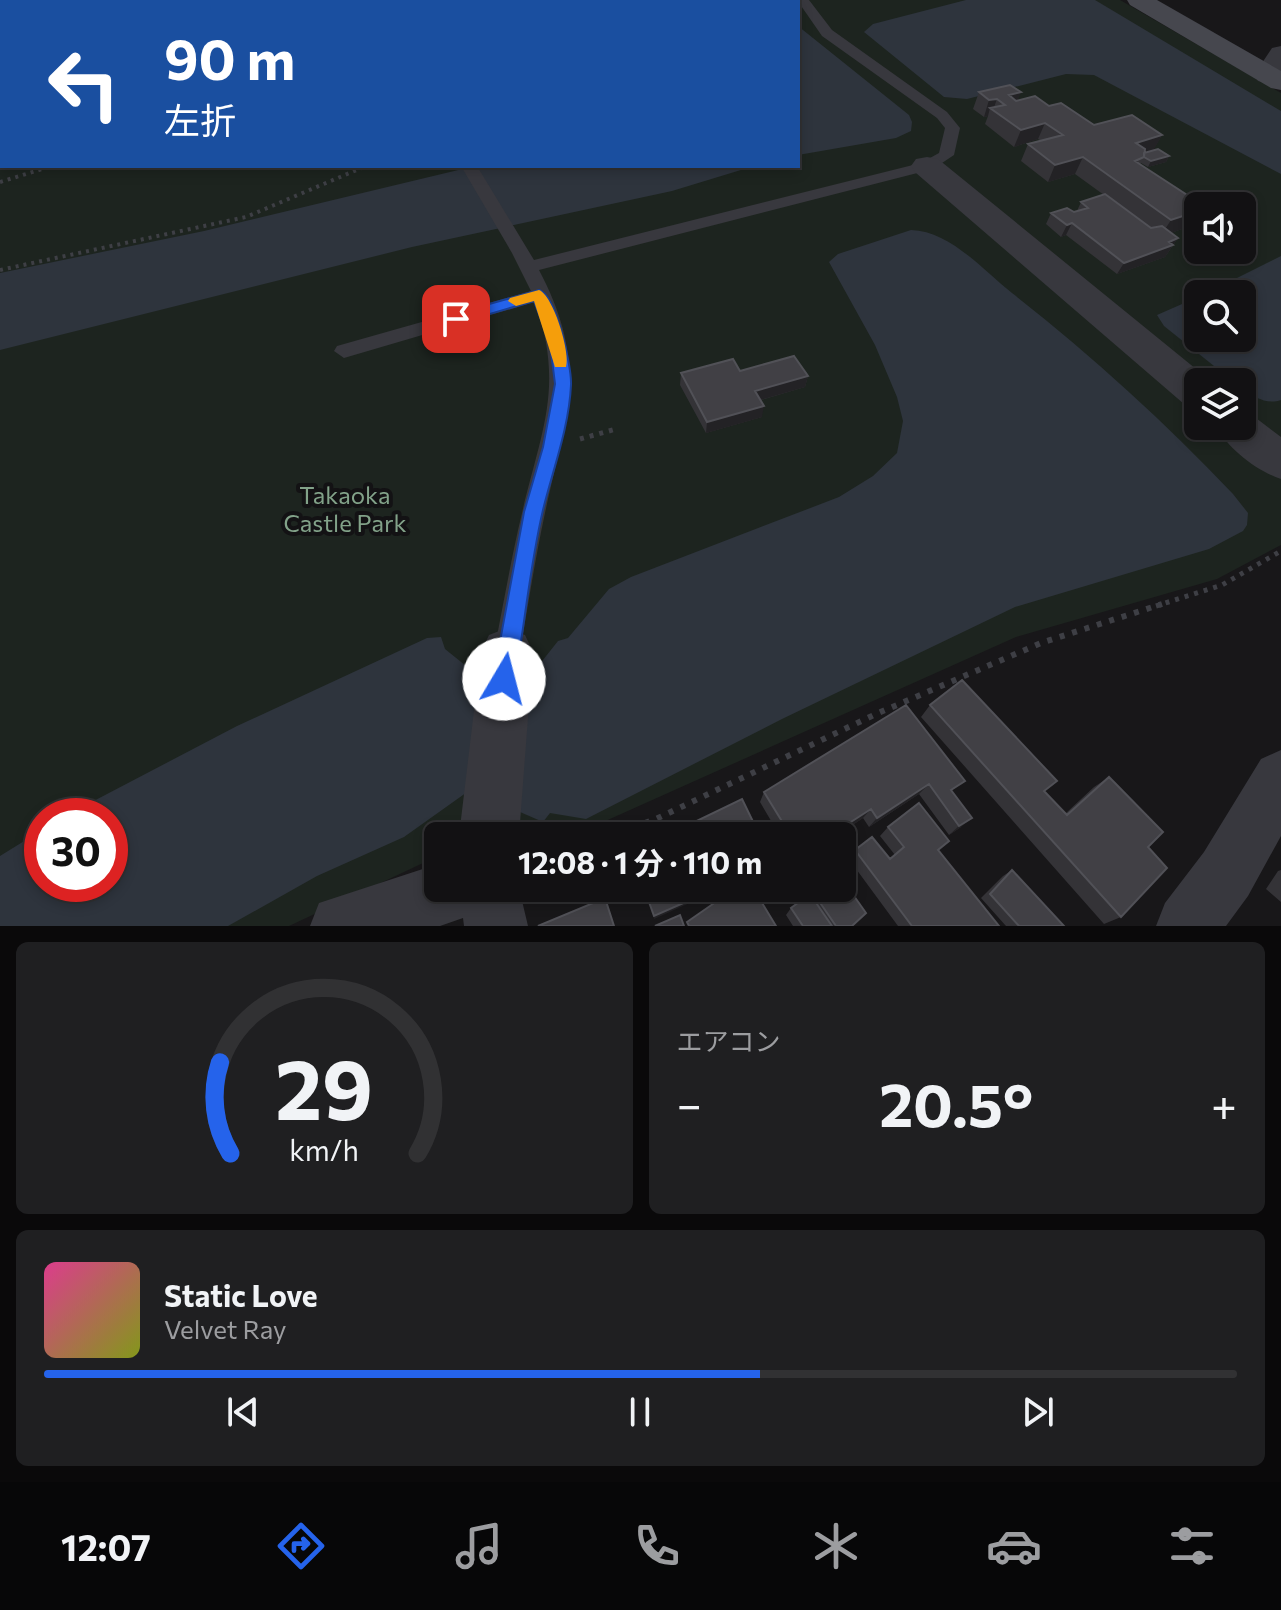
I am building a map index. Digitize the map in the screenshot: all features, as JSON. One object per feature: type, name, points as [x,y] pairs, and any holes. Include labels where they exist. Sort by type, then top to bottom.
[{"type":"main road","points":[[1139,0],[1277,70]]},
{"type":"street","points":[[927,166],[1184,381]]},
{"type":"street","points":[[1254,440],[1281,462]]},
{"type":"street","points":[[489,822],[507,652]]},
{"type":"street","points":[[1188,926],[1226,874],[1281,779]]},
{"type":"street","points":[[342,926],[424,900]]},
{"type":"street","points":[[491,902],[496,926]]},
{"type":"lane","points":[[530,267],[927,166],[946,155],[953,128],[942,115],[827,33],[803,0]]},
{"type":"lane","points":[[470,168],[530,267],[558,344],[563,384],[552,447],[533,512],[507,652]]},
{"type":"lane","points":[[344,351],[539,295]]},
{"type":"path","points":[[0,182],[46,168]]},
{"type":"path","points":[[0,270],[246,217],[361,168]]},
{"type":"path","points":[[648,822],[876,714],[1041,643],[1222,585],[1281,551]]},
{"type":"green space","name":"Takaoka Castle Park","points":[[800,0],[1120,0],[1281,93],[1281,545],[1217,579],[1016,637],[603,822],[424,822],[424,863],[289,926],[0,926],[0,168],[800,168]]},
{"type":"shaded area","points":[[966,0],[1095,0],[1281,111],[1281,174],[1094,75],[1066,74],[967,99],[944,97],[864,32],[873,24]]},
{"type":"shaded area","points":[[800,28],[909,115],[911,131],[896,138],[800,155]]},
{"type":"shaded area","points":[[467,168],[747,168],[672,191],[412,247],[0,350],[0,273],[204,231]]},
{"type":"shaded area","points":[[911,230],[925,232],[952,244],[1070,340],[1180,441],[1248,513],[1243,531],[1209,549],[1015,607],[782,719],[586,819],[550,813],[543,822],[470,790],[404,837],[317,876],[228,926],[0,926],[0,856],[24,841],[24,902],[128,902],[128,798],[99,798],[237,726],[427,638],[441,637],[445,649],[476,674],[535,670],[558,641],[568,638],[609,589],[631,577],[839,497],[873,476],[897,453],[903,421],[897,397],[875,345],[829,262],[838,254]]},
{"type":"shaded area","points":[[1281,256],[1281,400],[1270,402],[1256,397],[1256,368],[1216,368],[1196,352],[1256,352],[1256,280],[1233,280]]},
{"type":"shaded area","points":[[1184,303],[1184,342],[1164,326],[1157,315]]},
{"type":"building","points":[[1010,85],[1021,92],[1009,95],[1016,101],[1035,96],[1049,106],[1061,103],[1094,125],[1132,115],[1162,135],[1136,143],[1145,149],[1144,157],[1135,161],[1184,193],[1184,216],[1171,220],[1083,157],[1055,165],[1028,144],[1063,135],[1045,123],[1021,130],[990,108],[1005,105],[997,99],[989,100],[979,92]]},
{"type":"building","points":[[1158,149],[1169,156],[1151,161],[1144,157],[1144,153]]},
{"type":"building","points":[[1105,194],[1151,228],[1162,226],[1178,238],[1169,242],[1173,245],[1124,263],[1072,223],[1067,225],[1051,213],[1067,208],[1074,212],[1088,208],[1081,202]]},
{"type":"building","points":[[794,356],[808,376],[755,391],[764,406],[707,422],[681,373],[733,359],[740,371]]},
{"type":"building","points":[[962,680],[1057,781],[1044,791],[1067,815],[1109,777],[1163,832],[1148,847],[1167,868],[1121,917],[930,705]]},
{"type":"building","points":[[906,705],[965,781],[951,790],[972,818],[959,826],[929,784],[877,818],[871,809],[851,822],[782,822],[764,792]]},
{"type":"building","points":[[742,799],[753,822],[694,822]]},
{"type":"building","points":[[919,803],[949,841],[938,850],[999,926],[912,926],[856,851],[872,837],[890,859],[904,847],[888,827]]},
{"type":"building","points":[[1012,870],[1064,926],[1019,926],[990,894]]},
{"type":"building","points":[[856,899],[866,913],[852,926],[836,926],[820,902],[856,902]]},
{"type":"building","points":[[595,902],[606,902],[614,926],[538,926]]},
{"type":"building","points":[[649,902],[686,902],[654,916]]},
{"type":"building","points":[[716,902],[761,902],[776,926],[689,926],[687,922]]},
{"type":"building","points":[[799,902],[816,902],[832,926],[803,926],[791,908]]},
{"type":"building","points":[[680,915],[684,926],[655,926]]},
{"type":"slow traffic","points":[[516,301],[539,295],[558,344],[561,363]]},
{"type":"route","points":[[456,319],[539,295],[558,344],[563,384],[552,447],[533,512],[504,679]]}]
